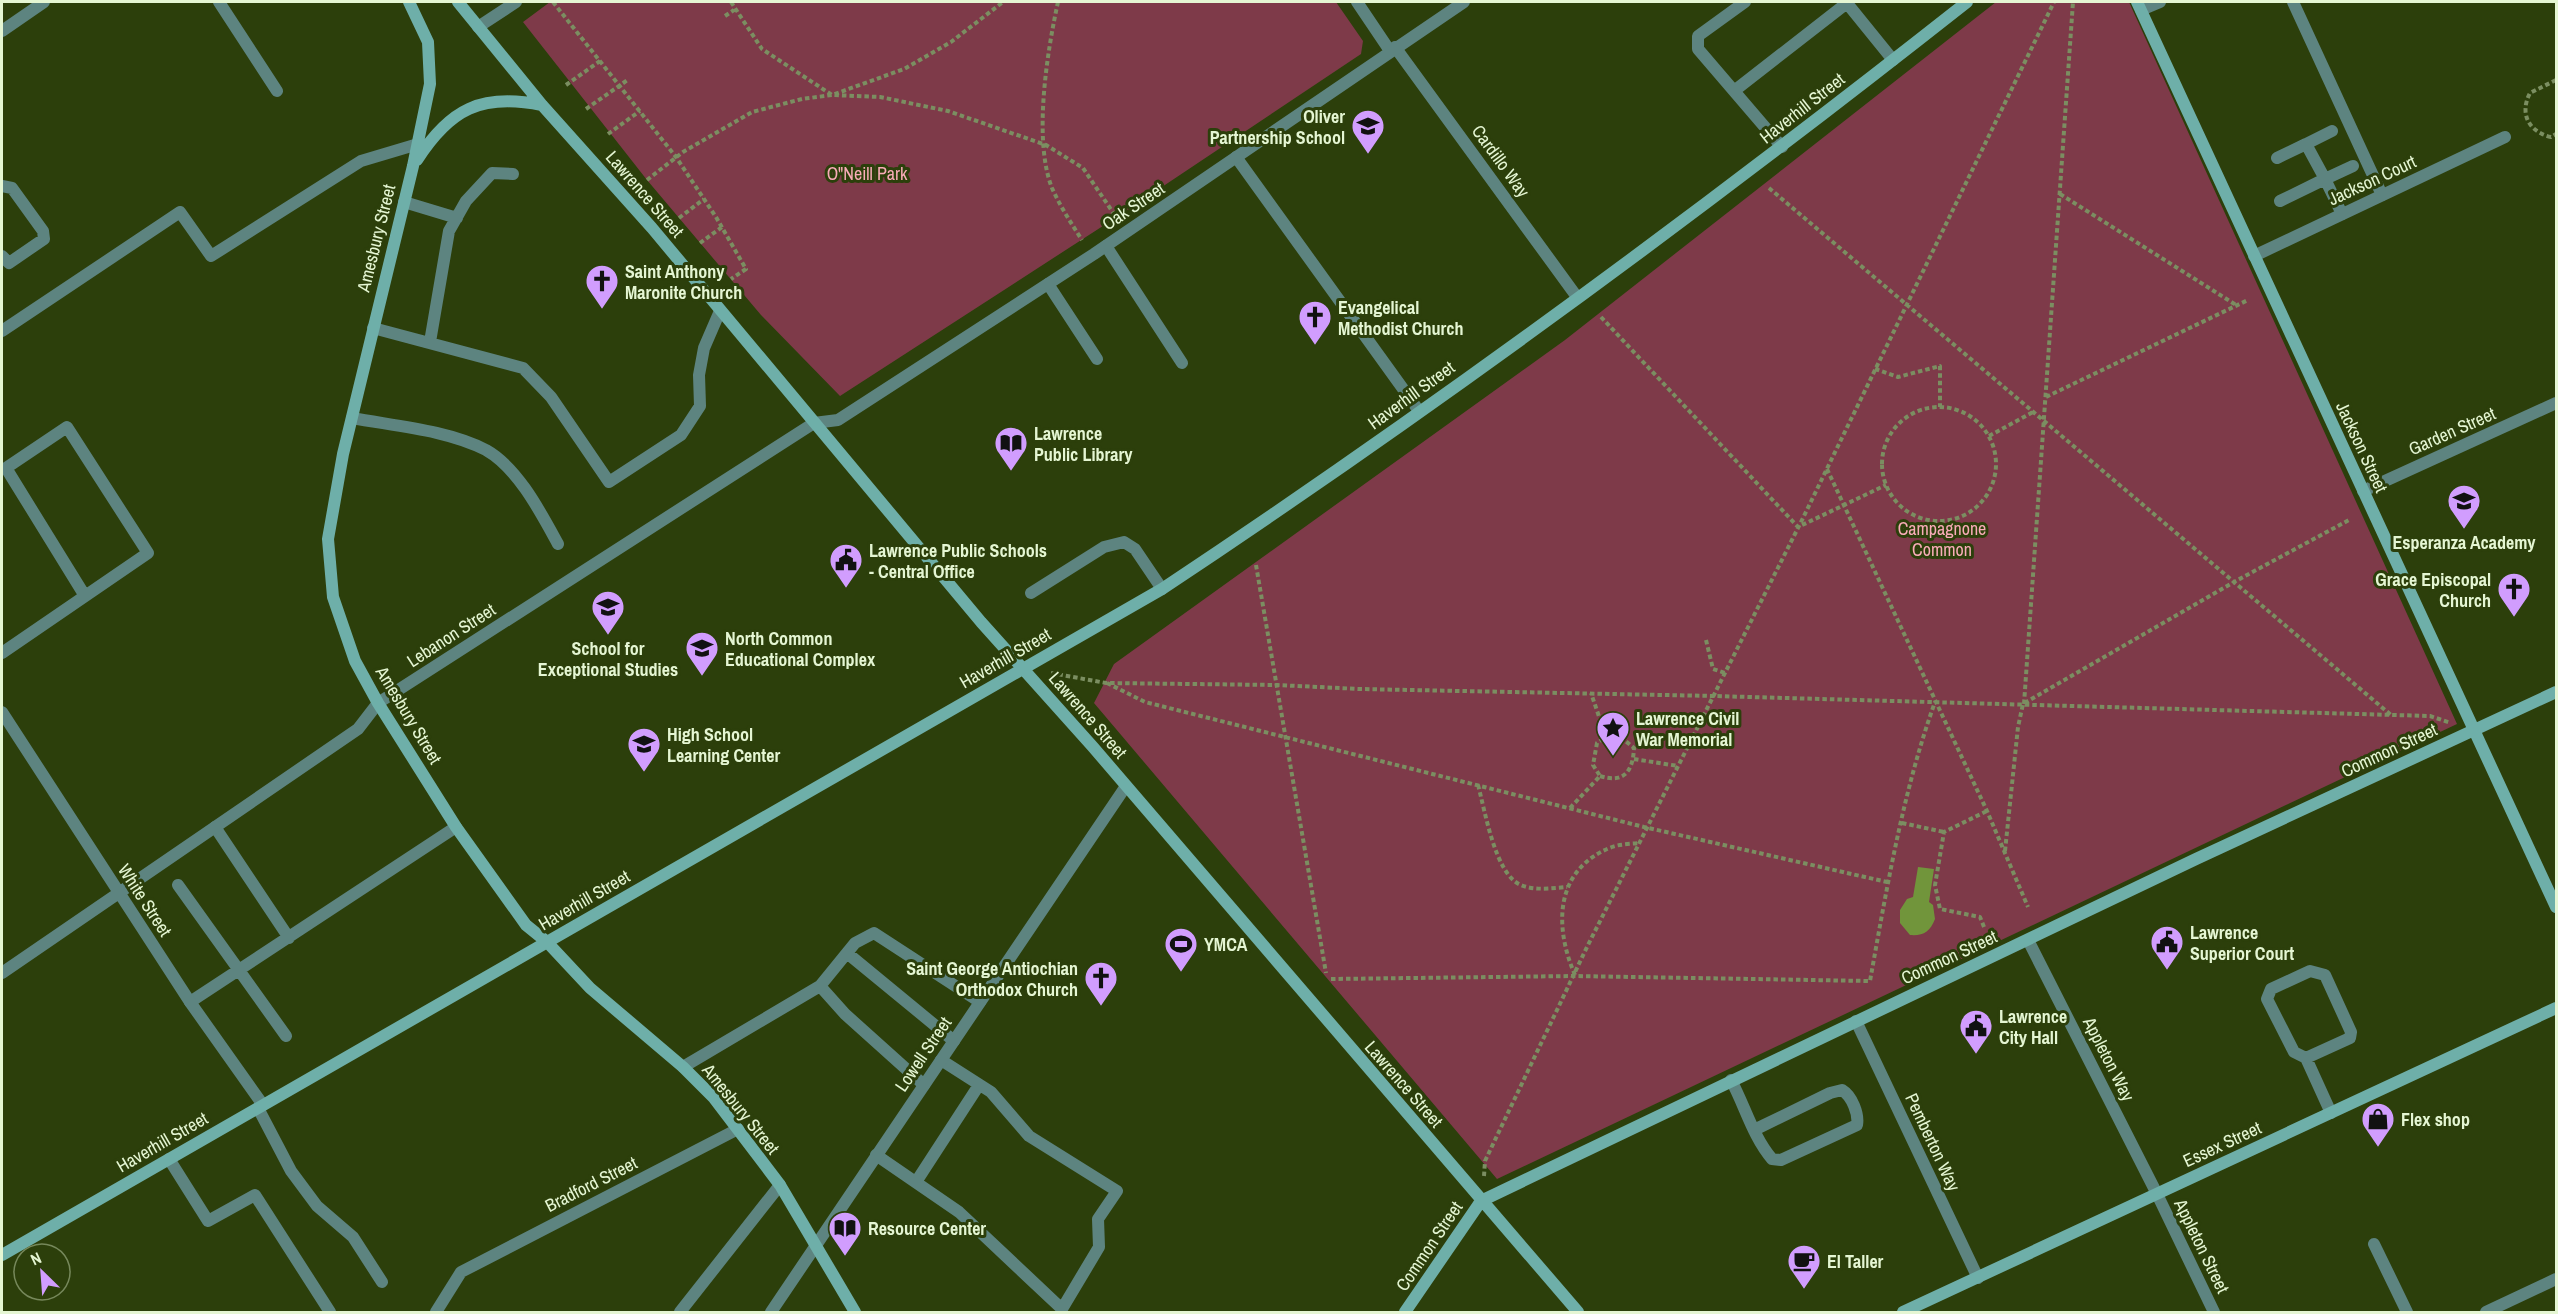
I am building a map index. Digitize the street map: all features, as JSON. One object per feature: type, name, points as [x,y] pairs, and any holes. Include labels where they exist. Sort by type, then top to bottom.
[{"type":"main road","name":"Amesbury Street","points":[[409,2],[428,42],[430,84],[413,166],[352,418],[328,539],[333,597],[355,661],[378,703],[456,827],[526,925],[547,942],[590,988],[684,1067],[714,1098],[780,1185],[855,1312]]},
{"type":"main road","name":"Lawrence Street","points":[[458,2],[542,105],[652,228],[1023,669],[1578,1312]]},
{"type":"main road","name":"Haverhill Street","points":[[2,1255],[1162,589],[1308,492],[1577,297],[1782,147],[1967,2]]},
{"type":"main road","name":"Jackson Street","points":[[2139,6],[2556,907]]},
{"type":"main road","points":[[413,166],[432,136],[451,117],[474,107],[501,101],[522,101],[542,105]]},
{"type":"main road","name":"Common Street","points":[[1405,1312],[1481,1201],[1731,1080],[2556,692]]},
{"type":"main road","name":"Essex Street","points":[[1903,1312],[2556,1008]]},
{"type":"street","points":[[2,31],[44,2]]},
{"type":"street","points":[[219,2],[277,91]]},
{"type":"street","points":[[478,27],[516,2]]},
{"type":"street","name":"Cardillo Way","points":[[1357,2],[1577,297]]},
{"type":"street","name":"Oak Street","points":[[814,423],[838,420],[1107,246],[1392,49],[1464,2]]},
{"type":"street","points":[[1745,2],[1698,36],[1698,49],[1782,147]]},
{"type":"street","points":[[1734,91],[1846,2],[1893,60]]},
{"type":"street","points":[[2139,6],[2160,2]]},
{"type":"street","points":[[2293,2],[2382,195]]},
{"type":"street","points":[[2277,158],[2332,131]]},
{"type":"street","name":"Jackson Court","points":[[2254,256],[2505,137]]},
{"type":"street","points":[[2,331],[180,212],[211,256],[361,161],[418,144]]},
{"type":"street","points":[[2306,144],[2342,214]]},
{"type":"street","points":[[1236,157],[1419,411]]},
{"type":"street","points":[[2280,201],[2353,166]]},
{"type":"street","points":[[430,342],[449,231],[466,201],[492,173],[513,174]]},
{"type":"street","points":[[2,186],[12,188],[43,231],[44,239],[9,263],[2,256]]},
{"type":"street","points":[[404,202],[457,218]]},
{"type":"street","points":[[1107,246],[1182,363]]},
{"type":"street","points":[[1048,284],[1096,359]]},
{"type":"street","points":[[373,328],[523,368],[551,397],[609,482],[681,435],[700,406],[699,375],[704,348],[720,310]]},
{"type":"street","name":"Garden Street","points":[[2363,491],[2556,403]]},
{"type":"street","points":[[352,418],[454,439],[487,451],[521,483],[558,544]]},
{"type":"street","name":"Lebanon Street","points":[[2,973],[358,729],[378,703],[814,423]]},
{"type":"street","points":[[2,653],[148,553],[67,427],[6,468],[85,596]]},
{"type":"street","points":[[1031,592],[1104,547],[1124,542],[1135,549],[1162,589]]},
{"type":"street","name":"White Street","points":[[2,712],[119,894],[260,1106],[291,1171],[317,1206],[353,1237],[382,1282]]},
{"type":"street","name":"Lowell Street","points":[[771,1312],[1126,786]]},
{"type":"street","points":[[215,827],[289,938]]},
{"type":"street","points":[[190,1002],[456,827]]},
{"type":"street","points":[[178,885],[286,1036]]},
{"type":"street","points":[[684,1067],[820,986],[855,943],[874,933],[980,1002]]},
{"type":"street","name":"Appleton Way","points":[[2028,940],[2157,1194]]},
{"type":"street","points":[[847,953],[954,1041]]},
{"type":"street","points":[[2306,1058],[2350,1038],[2351,1032],[2325,975],[2310,971],[2271,989],[2267,999],[2294,1052],[2306,1058],[2331,1113]]},
{"type":"street","points":[[820,986],[845,1014],[924,1085]]},
{"type":"street","name":"Pemberton Way","points":[[1856,1021],[1978,1278]]},
{"type":"street","points":[[876,1155],[959,1212],[1063,1311],[1099,1247],[1098,1220],[1117,1191],[1029,1136],[991,1092],[941,1060]]},
{"type":"street","points":[[1731,1080],[1754,1130],[1772,1159],[1781,1160],[1857,1125],[1858,1117],[1847,1093],[1842,1090],[1830,1093],[1754,1130]]},
{"type":"street","points":[[916,1182],[979,1085]]},
{"type":"street","name":"Bradford Street","points":[[436,1312],[461,1272],[738,1129]]},
{"type":"street","points":[[169,1159],[208,1221],[255,1195],[330,1312]]},
{"type":"street","points":[[680,1312],[780,1185]]},
{"type":"street","name":"Appleton Street","points":[[2157,1194],[2214,1312]]},
{"type":"street","points":[[2374,1244],[2408,1312]]},
{"type":"street","points":[[2489,1312],[2556,1279]]},
{"type":"path","points":[[553,2],[676,157],[722,227],[746,269],[731,279]]},
{"type":"path","points":[[730,2],[762,48],[832,95]]},
{"type":"path","points":[[832,95],[904,69],[951,42],[1003,2]]},
{"type":"path","points":[[1058,2],[1046,71],[1042,144],[1052,186],[1082,240]]},
{"type":"path","points":[[1481,1201],[1485,1161],[2054,2]]},
{"type":"path","points":[[2005,851],[2018,728],[2024,704],[2073,2]]},
{"type":"path","points":[[725,16],[734,10]]},
{"type":"path","points":[[566,85],[600,61]]},
{"type":"path","points":[[586,109],[629,79]]},
{"type":"path","points":[[2556,81],[2530,93],[2524,109],[2535,131],[2551,137],[2556,134]]},
{"type":"path","points":[[646,180],[676,157],[752,112],[802,99],[832,95],[880,97],[948,111],[1042,144],[1063,154],[1083,168],[1116,218]]},
{"type":"path","points":[[608,134],[640,111]]},
{"type":"path","points":[[1769,188],[2391,715]]},
{"type":"path","points":[[2060,194],[2236,305]]},
{"type":"path","points":[[679,218],[704,199]]},
{"type":"path","points":[[700,243],[722,227]]},
{"type":"path","points":[[2046,397],[2248,300]]},
{"type":"path","points":[[1600,317],[1798,527]]},
{"type":"path","points":[[1875,369],[1898,377],[1940,366],[1940,407]]},
{"type":"path","points":[[1940,407],[1962,411],[1977,421],[1989,436],[1996,455],[1996,474],[1989,492],[1977,507],[1960,518],[1941,522],[1921,519],[1904,510],[1890,496],[1881,461],[1885,443],[1894,427],[1908,415],[1926,408],[1940,407]]},
{"type":"path","points":[[1989,436],[2033,412]]},
{"type":"path","points":[[1827,468],[1987,811],[2028,907]]},
{"type":"path","points":[[1798,527],[1886,485]]},
{"type":"path","points":[[2024,704],[2234,582],[2349,520]]},
{"type":"path","points":[[1256,565],[1326,973]]},
{"type":"path","points":[[1706,640],[1713,669],[1725,672]]},
{"type":"path","points":[[1023,669],[1106,683],[1277,685],[2430,716],[2474,730]]},
{"type":"path","points":[[1106,683],[1145,702],[1647,828],[1887,882]]},
{"type":"path","points":[[1591,693],[1606,737]]},
{"type":"path","points":[[1331,979],[1575,976],[1870,981],[1887,882],[1922,739],[1935,702]]},
{"type":"path","points":[[1617,734],[1634,748],[1634,764],[1626,774],[1611,779],[1600,776],[1593,765],[1597,743],[1606,737],[1617,734]]},
{"type":"path","points":[[1634,759],[1678,766]]},
{"type":"path","points":[[1570,808],[1600,776]]},
{"type":"path","points":[[1478,785],[1500,864],[1519,885],[1536,888],[1568,887]]},
{"type":"path","points":[[1902,823],[1944,832],[1987,811]]},
{"type":"path","points":[[1944,832],[1935,885],[1940,909],[1980,917],[1984,927]]},
{"type":"path","points":[[1575,976],[1561,930],[1562,906],[1568,887],[1584,865],[1612,847],[1640,843]]},
{"type":"green space","name":"O\"Neill Park","points":[[550,2],[1336,2],[1363,41],[1361,54],[1123,213],[840,396],[761,315],[647,180],[523,22]]},
{"type":"green space","name":"Campagnone Common","points":[[1996,2],[2129,2],[2457,724],[1497,1179],[1094,703],[1114,664],[1565,340]]},
{"type":"shaded area","points":[[1918,867],[1934,869],[1929,902],[1933,905],[1935,919],[1926,932],[1910,935],[1900,923],[1900,910],[1907,899],[1913,897]]},
{"type":"place","name":"Oliver Partnership School","points":[[1368,155]]},
{"type":"place","name":"Saint Anthony Maronite Church","points":[[602,310]]},
{"type":"place","name":"Evangelical Methodist Church","points":[[1315,346]]},
{"type":"place","name":"Lawrence Public Library","points":[[1011,472]]},
{"type":"place","name":"Esperanza Academy","points":[[2464,530]]},
{"type":"place","name":"Lawrence Public Schools - Central Office","points":[[846,589]]},
{"type":"place","name":"Grace Episcopal Church","points":[[2514,618]]},
{"type":"place","name":"School for Exceptional Studies","points":[[608,636]]},
{"type":"place","name":"North Common Educational Complex","points":[[702,677]]},
{"type":"place","name":"Lawrence Civil War Memorial","points":[[1613,757]]},
{"type":"place","name":"High School Learning Center","points":[[644,773]]},
{"type":"place","name":"Lawrence Superior Court","points":[[2167,971]]},
{"type":"place","name":"YMCA","points":[[1181,973]]},
{"type":"place","name":"Saint George Antiochian Orthodox Church","points":[[1101,1007]]},
{"type":"place","name":"Lawrence City Hall","points":[[1976,1055]]},
{"type":"place","name":"Flex shop","points":[[2378,1148]]},
{"type":"place","name":"Resource Center","points":[[845,1257]]},
{"type":"place","name":"El Taller","points":[[1804,1290]]}]
